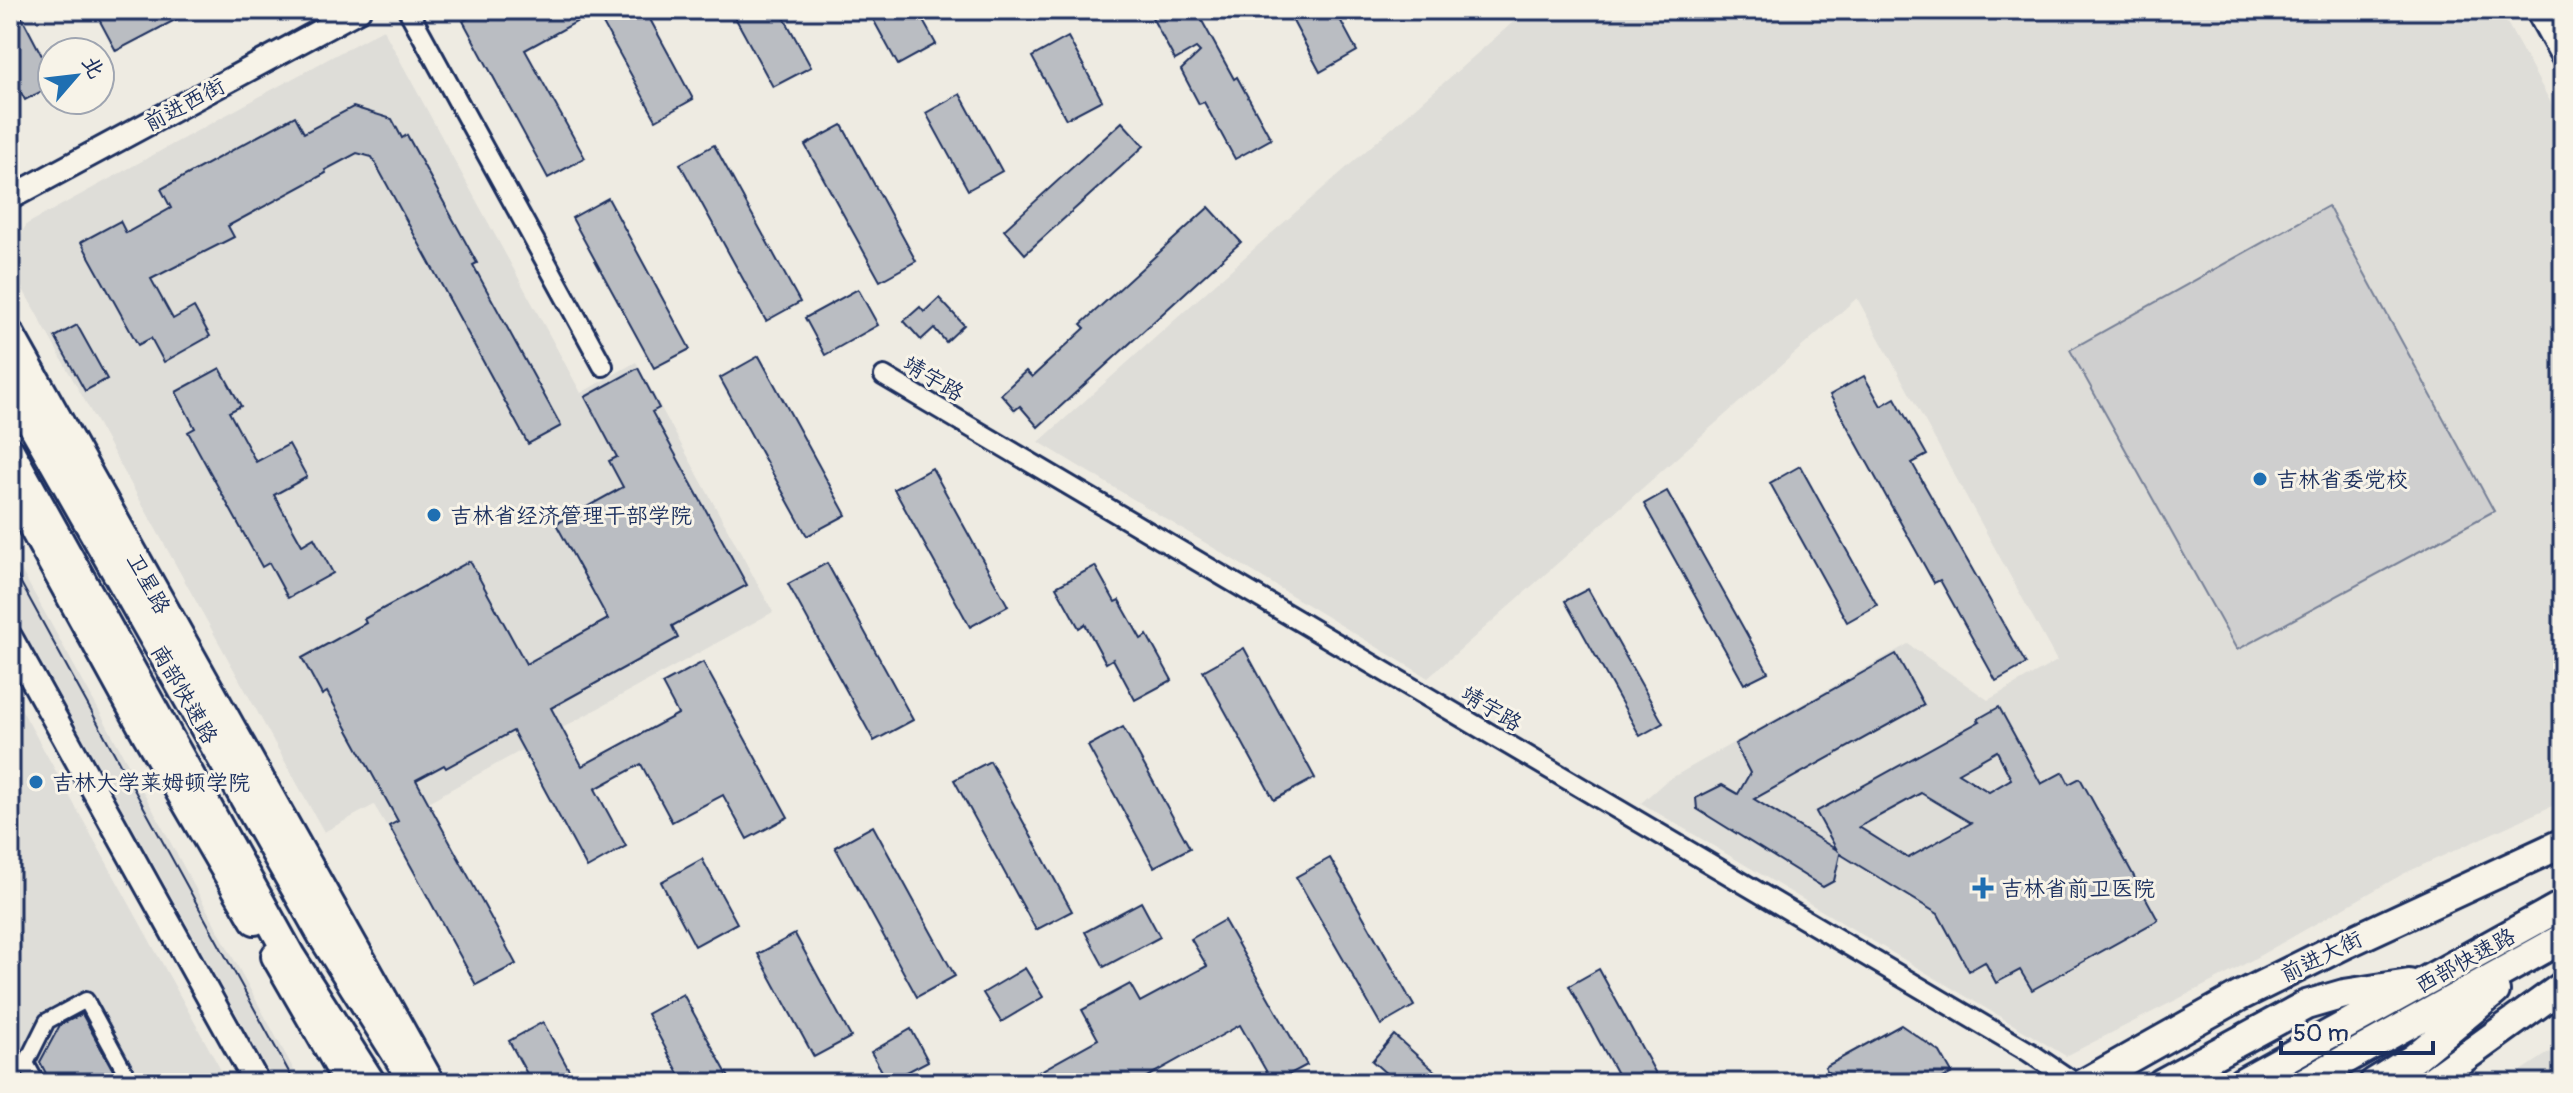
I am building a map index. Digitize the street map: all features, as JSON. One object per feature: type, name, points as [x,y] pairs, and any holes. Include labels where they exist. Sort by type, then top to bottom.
[{"type":"main road","points":[[2538,10],[2563,55]]},
{"type":"main road","name":"卫星路","points":[[10,335],[430,1083]]},
{"type":"main road","name":"南部快速路","points":[[10,384],[324,938],[415,1083]]},
{"type":"main road","name":"南部快速路","points":[[10,452],[290,956],[371,1083]]},
{"type":"main road","points":[[10,485],[148,736],[332,1083]]},
{"type":"main road","points":[[10,638],[257,1083]]},
{"type":"main road","points":[[148,736],[349,1083]]},
{"type":"main road","name":"前进大街","points":[[2085,1083],[2267,983],[2388,923],[2563,843]]},
{"type":"main road","name":"西部快速路","points":[[2241,1083],[2563,905]]},
{"type":"main road","points":[[2374,1083],[2413,1059],[2554,944]]},
{"type":"main road","name":"西部快速路","points":[[2303,1083],[2554,944]]},
{"type":"main road","points":[[290,956],[360,1083]]},
{"type":"main road","points":[[2162,1083],[2306,1005],[2344,994],[2430,980]]},
{"type":"main road","points":[[2429,1083],[2563,986]]},
{"type":"street","name":"前进西街","points":[[10,198],[359,10]]},
{"type":"street","points":[[408,10],[603,366]]},
{"type":"street","name":"靖宇路","points":[[884,376],[2029,1052],[2075,1083]]},
{"type":"street","points":[[10,1072],[26,1063],[47,1021],[86,1000],[131,1083]]},
{"type":"street","points":[[26,1063],[37,1083]]},
{"type":"shaded area","points":[[1527,10],[2500,10],[2563,125],[2563,801],[2403,874],[2229,973],[2066,1056],[1641,803],[1666,781],[1908,644],[1988,700],[2057,661],[1857,298],[1428,678],[1039,442]]},
{"type":"shaded area","name":"吉林省经济管理干部学院","points":[[383,29],[581,393],[636,362],[773,612],[386,825],[374,805],[324,832],[10,266],[10,252],[27,224]]},
{"type":"shaded area","points":[[2328,206],[2494,511],[2237,650],[2070,350]]},
{"type":"shaded area","points":[[10,550],[301,1083],[275,1083],[10,606]]},
{"type":"shaded area","points":[[10,689],[113,874],[228,1083],[10,1083]]},
{"type":"shaded area","points":[[2550,1052],[2563,1074],[2563,1083],[2503,1083]]},
{"type":"building","points":[[10,10],[18,10],[36,44],[36,94],[25,100],[10,72]]},
{"type":"building","points":[[94,10],[194,10],[116,51],[116,36],[108,36]]},
{"type":"building","points":[[484,10],[645,10],[693,99],[656,120],[596,11],[525,50],[585,158],[548,178],[463,21]]},
{"type":"building","points":[[731,10],[780,10],[811,67],[773,87]]},
{"type":"building","points":[[868,10],[917,10],[936,44],[898,65]]},
{"type":"building","points":[[1148,10],[1196,10],[1271,139],[1235,159],[1204,102],[1199,104],[1181,70],[1200,52],[1196,48],[1175,60]]},
{"type":"building","points":[[1287,10],[1335,10],[1357,51],[1320,72]]},
{"type":"building","points":[[1068,37],[1102,100],[1066,119],[1032,57]]},
{"type":"building","points":[[960,94],[1002,171],[968,190],[926,113]]},
{"type":"building","points":[[353,107],[392,119],[402,138],[407,135],[477,263],[473,265],[561,426],[528,444],[372,157],[357,153],[228,226],[234,237],[151,279],[173,319],[194,307],[210,336],[164,362],[151,338],[138,345],[81,242],[120,221],[126,233],[171,208],[161,189],[295,116],[304,133]]},
{"type":"building","points":[[1122,122],[1144,146],[1025,254],[1004,230]]},
{"type":"building","points":[[842,125],[916,261],[880,281],[805,145]]},
{"type":"building","points":[[714,145],[800,302],[766,321],[680,164]]},
{"type":"building","points":[[608,198],[690,349],[654,368],[572,218]]},
{"type":"building","points":[[1209,207],[1241,242],[1038,427],[1020,406],[1015,410],[1001,394],[1026,371],[1032,377],[1085,328],[1081,324]]},
{"type":"building","points":[[858,289],[878,325],[825,355],[805,318]]},
{"type":"building","points":[[939,298],[964,325],[946,342],[934,328],[921,340],[904,321],[920,307],[924,312]]},
{"type":"building","points":[[77,325],[107,379],[85,391],[55,337]]},
{"type":"building","points":[[759,356],[846,515],[807,536],[720,378]]},
{"type":"building","points":[[220,368],[241,406],[229,412],[256,462],[289,444],[307,477],[274,495],[302,545],[314,538],[333,573],[288,598],[269,563],[262,567],[188,432],[195,428],[176,392]]},
{"type":"building","points":[[638,368],[659,408],[652,412],[747,585],[672,626],[678,638],[551,708],[582,766],[678,714],[662,684],[703,662],[788,817],[747,839],[723,795],[672,822],[641,764],[595,789],[626,846],[587,868],[513,731],[446,768],[444,765],[416,780],[516,964],[476,985],[389,826],[398,821],[327,692],[322,695],[302,658],[366,623],[364,619],[470,561],[526,664],[608,619],[556,524],[623,487],[609,461],[617,457],[585,397]]},
{"type":"building","points":[[1864,376],[1881,406],[1895,398],[1927,455],[1912,463],[2026,664],[1996,681],[1940,580],[1934,583],[1830,395]]},
{"type":"building","points":[[1800,466],[1877,605],[1847,622],[1770,483]]},
{"type":"building","points":[[932,468],[1008,606],[970,627],[894,489]]},
{"type":"building","points":[[1667,491],[1768,672],[1744,684],[1644,504]]},
{"type":"building","points":[[827,563],[913,720],[874,741],[788,584]]},
{"type":"building","points":[[1095,566],[1141,639],[1147,635],[1172,680],[1135,700],[1113,659],[1106,663],[1085,624],[1079,628],[1056,587]]},
{"type":"building","points":[[1588,589],[1663,723],[1640,736],[1565,601]]},
{"type":"building","points":[[1244,648],[1315,778],[1274,800],[1203,671]]},
{"type":"building","points":[[1896,654],[1924,705],[1754,799],[1837,850],[1816,812],[1980,721],[1978,719],[1999,707],[2041,784],[2063,772],[2069,784],[2080,778],[2158,920],[2032,990],[2020,970],[1996,983],[1985,962],[1969,971],[1938,914],[1840,854],[1834,881],[1823,887],[1697,809],[1696,798],[1722,785],[1738,794],[1750,773],[1735,744]],"holes":[[[1997,751],[2011,779],[1989,792],[1958,773]],[[1921,793],[1971,823],[1908,858],[1859,827]]]},
{"type":"building","points":[[1123,727],[1190,848],[1154,867],[1088,746]]},
{"type":"building","points":[[990,761],[1072,911],[1036,930],[954,780]]},
{"type":"building","points":[[873,826],[955,976],[917,997],[835,847]]},
{"type":"building","points":[[1330,858],[1414,1006],[1381,1025],[1296,877]]},
{"type":"building","points":[[702,859],[737,923],[695,946],[661,882]]},
{"type":"building","points":[[1141,902],[1160,937],[1104,967],[1085,932]]},
{"type":"building","points":[[1224,920],[1307,1065],[1273,1083],[1240,1025],[1145,1078],[1147,1083],[1045,1083],[1039,1072],[1098,1039],[1082,1010],[1130,984],[1140,1002],[1207,966],[1191,939]]},
{"type":"building","points":[[795,934],[851,1037],[814,1057],[758,954]]},
{"type":"building","points":[[1025,968],[1043,997],[1001,1022],[983,993]]},
{"type":"building","points":[[1599,969],[1661,1083],[1622,1083],[1569,986]]},
{"type":"building","points":[[683,994],[732,1083],[684,1083],[647,1014]]},
{"type":"building","points":[[82,1014],[120,1083],[51,1083],[40,1062],[60,1025]]},
{"type":"building","points":[[543,1022],[576,1083],[532,1083],[509,1041]]},
{"type":"building","points":[[1901,1025],[1940,1052],[1952,1073],[1934,1083],[1834,1083],[1825,1067]]},
{"type":"building","points":[[911,1029],[928,1061],[888,1082],[871,1052]]},
{"type":"building","points":[[1394,1035],[1448,1083],[1397,1083],[1372,1061]]},
{"type":"tram line","points":[[10,563],[295,1083]]},
{"type":"place","name":"吉林省委党校","points":[[2260,479]]},
{"type":"place","name":"吉林省经济管理干部学院","points":[[434,515]]},
{"type":"place","name":"吉林大学莱姆顿学院","points":[[36,782]]},
{"type":"place","name":"吉林省前卫医院","points":[[1983,888]]}]
